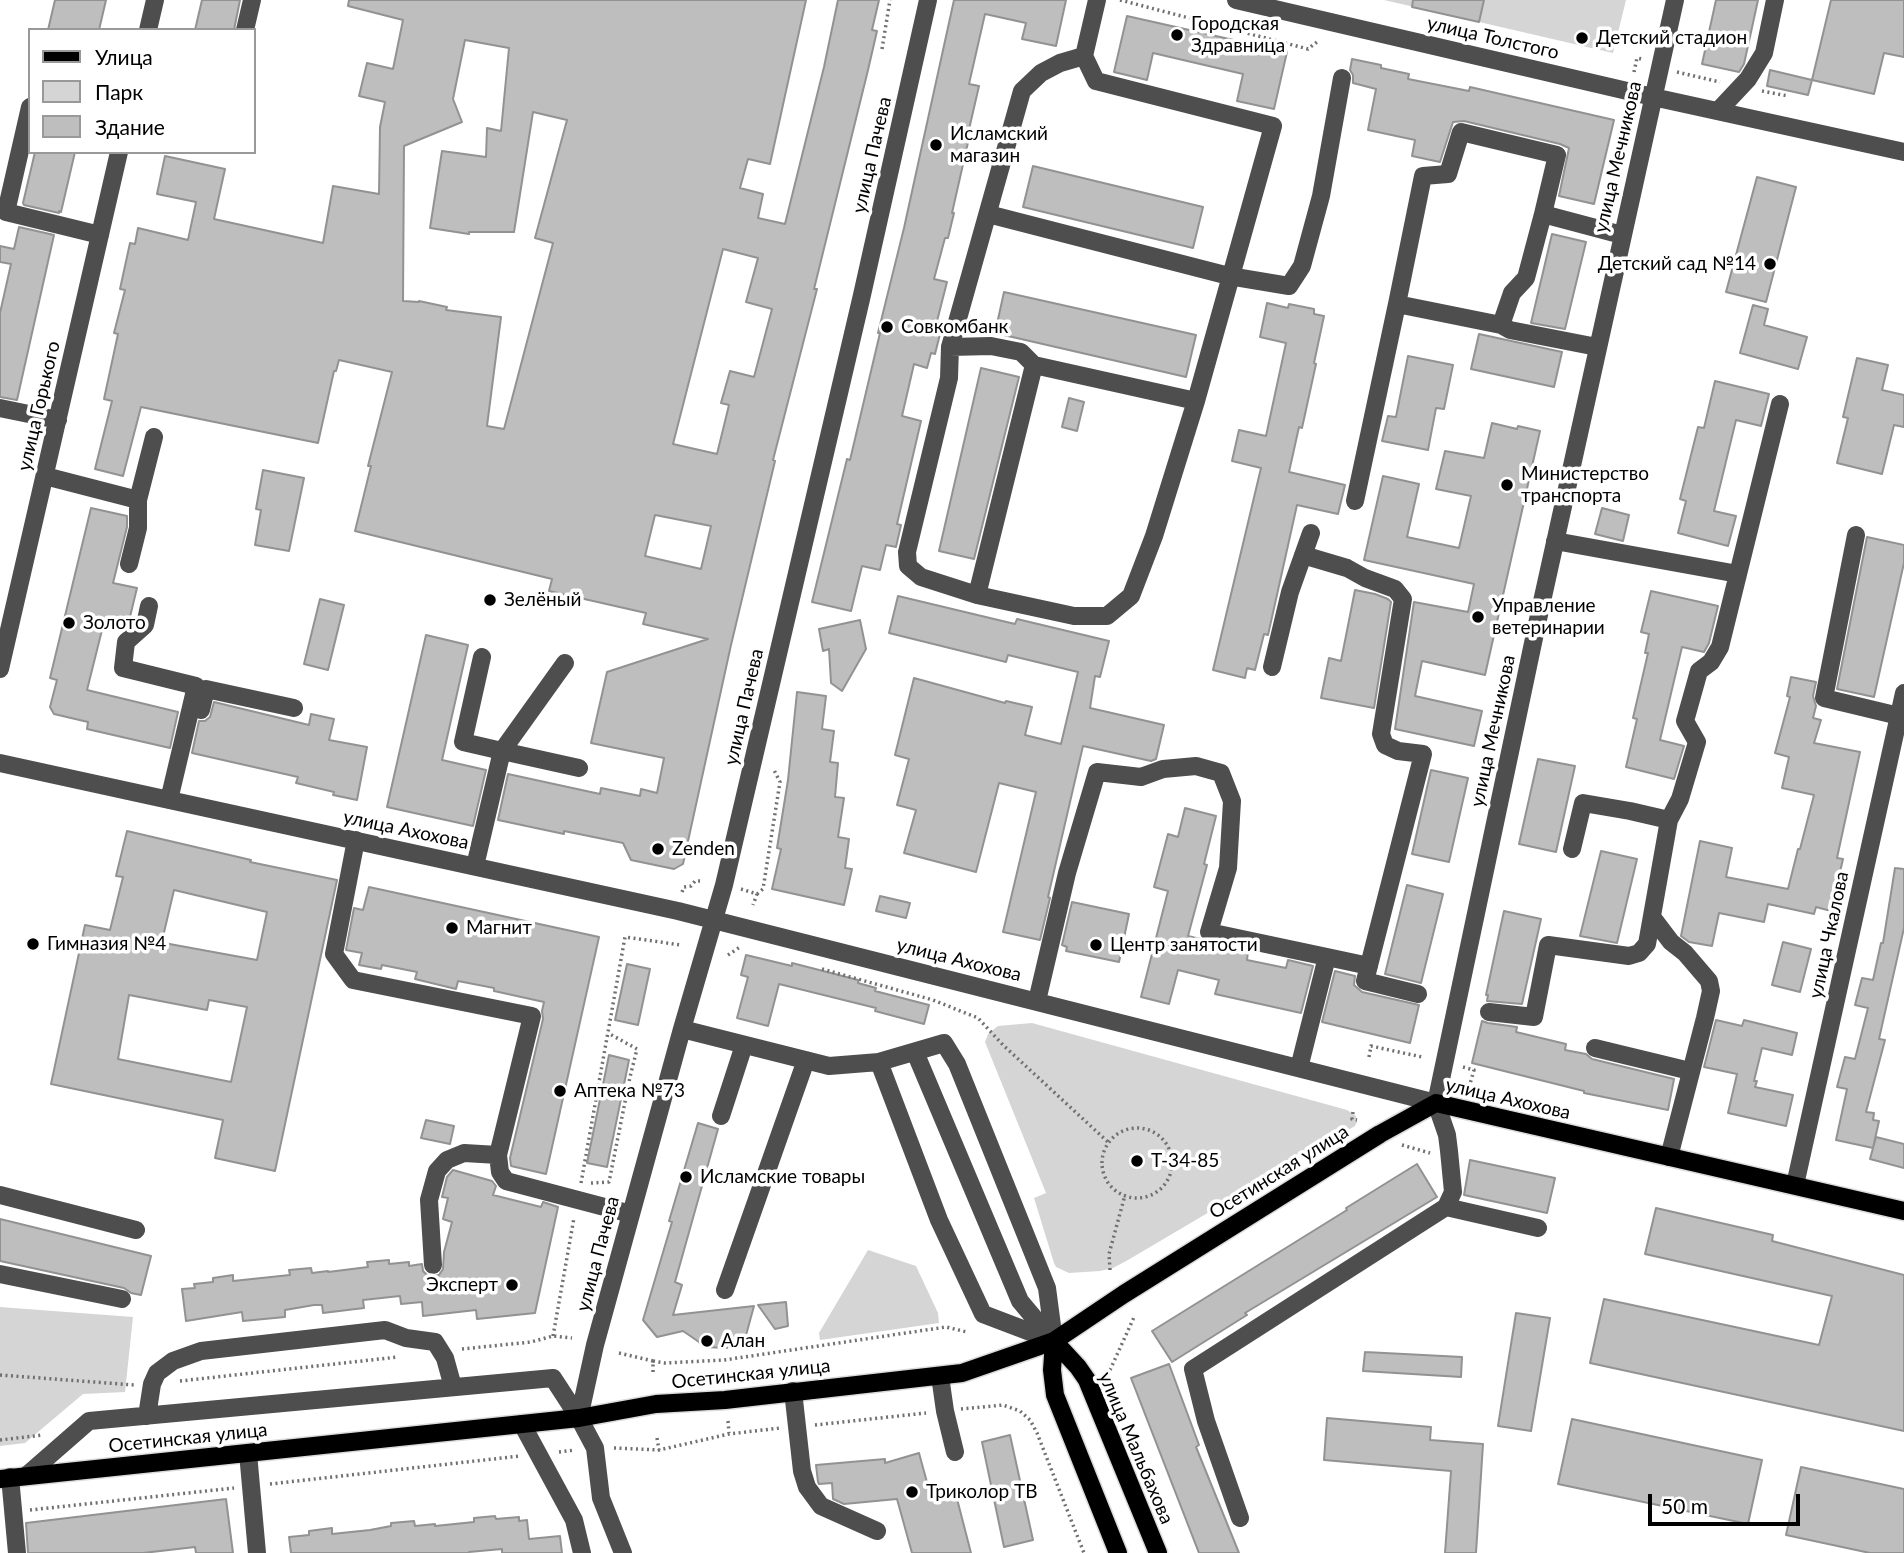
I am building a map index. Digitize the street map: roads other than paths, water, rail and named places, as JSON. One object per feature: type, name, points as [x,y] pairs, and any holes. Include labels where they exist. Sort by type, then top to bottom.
[{"type":"main road","name":"улица Ахохова","points":[[1436,1103],[1904,1211]]},
{"type":"main road","name":"Осетинская улица","points":[[12,1477],[579,1418],[656,1404],[725,1400],[962,1373],[1054,1341],[1380,1133],[1436,1103]]},
{"type":"main road","points":[[1054,1341],[1052,1370],[1055,1395],[1118,1553]]},
{"type":"main road","name":"улица Мальбахова","points":[[1054,1341],[1087,1380],[1158,1553]]},
{"type":"street","points":[[148,28],[155,0]]},
{"type":"street","points":[[245,28],[252,0]]},
{"type":"street","name":"улица Пачева","points":[[579,1418],[595,1345],[724,885],[928,0]]},
{"type":"street","points":[[1084,56],[1060,63],[1041,73],[1022,92],[950,347],[949,378],[907,552],[908,566],[921,577],[977,595],[1074,616],[1107,616],[1131,596],[1154,536],[1196,401],[1273,125],[1096,81],[1084,56],[1097,0]]},
{"type":"street","name":"улица Толстого","points":[[1236,0],[1904,152]]},
{"type":"street","name":"улица Мечникова","points":[[1436,1103],[1597,347],[1675,0]]},
{"type":"street","points":[[1718,111],[1748,79],[1764,53],[1775,0]]},
{"type":"street","points":[[988,214],[1229,276],[1289,286],[1302,266],[1321,196],[1342,78]]},
{"type":"street","points":[[28,116],[6,212],[100,235]]},
{"type":"street","points":[[1355,500],[1423,176],[1448,174],[1461,132],[1557,155],[1527,278],[1512,293],[1501,325]]},
{"type":"street","name":"улица Горького","points":[[0,669],[120,154]]},
{"type":"street","points":[[1543,215],[1622,235]]},
{"type":"street","points":[[1397,304],[1597,347]]},
{"type":"street","points":[[950,347],[991,346],[1021,352],[1034,365],[1196,401]]},
{"type":"street","points":[[977,595],[1034,365]]},
{"type":"street","points":[[1489,1012],[1534,1017],[1548,945],[1629,956],[1639,953],[1647,944],[1669,820],[1680,799],[1697,742],[1685,721],[1699,671],[1711,662],[1720,647],[1780,404]]},
{"type":"street","points":[[0,408],[58,420]]},
{"type":"street","points":[[129,564],[138,528],[138,500],[154,437]]},
{"type":"street","points":[[45,476],[138,500]]},
{"type":"street","points":[[1272,667],[1290,592],[1311,533]]},
{"type":"street","points":[[1856,535],[1824,698],[1899,716]]},
{"type":"street","points":[[1555,541],[1738,574]]},
{"type":"street","points":[[1303,555],[1348,568],[1364,578],[1395,589],[1403,599],[1381,734],[1385,745],[1398,751],[1423,754],[1365,981],[1418,994]]},
{"type":"street","points":[[149,606],[145,625],[126,642],[123,668],[196,686],[175,801]]},
{"type":"street","points":[[482,657],[463,742],[579,768]]},
{"type":"street","points":[[475,866],[502,751],[565,663]]},
{"type":"street","points":[[175,801],[206,689],[294,708]]},
{"type":"street","name":"улица Чкалова","points":[[1796,1185],[1904,693]]},
{"type":"street","name":"улица Ахохова","points":[[0,763],[714,920],[1436,1103]]},
{"type":"street","points":[[1037,1001],[1067,873],[1097,772],[1141,777],[1163,769],[1196,766],[1221,773],[1232,801],[1228,867],[1209,932],[1368,966]]},
{"type":"street","points":[[1572,849],[1583,803],[1669,820]]},
{"type":"street","points":[[356,840],[334,954],[353,980],[532,1016],[498,1155],[500,1171],[506,1181],[579,1191],[631,1214]]},
{"type":"street","points":[[1652,917],[1671,942],[1685,953],[1709,981],[1711,991],[1669,1157]]},
{"type":"street","points":[[1299,1068],[1327,957]]},
{"type":"street","points":[[682,1029],[829,1066],[879,1062],[944,1043],[957,1064],[1047,1288],[1054,1341]]},
{"type":"street","points":[[721,1116],[744,1045]]},
{"type":"street","points":[[1595,1048],[1690,1071]]},
{"type":"street","points":[[915,1052],[1020,1301],[1054,1341]]},
{"type":"street","points":[[725,1290],[806,1060]]},
{"type":"street","points":[[879,1062],[939,1220],[984,1314],[1054,1341]]},
{"type":"street","points":[[1240,1518],[1206,1421],[1193,1369],[1446,1206],[1452,1192],[1449,1151],[1447,1135],[1436,1103]]},
{"type":"street","points":[[433,1265],[429,1200],[437,1171],[447,1160],[464,1153],[498,1155]]},
{"type":"street","points":[[0,1195],[136,1230]]},
{"type":"street","points":[[1446,1206],[1538,1228]]},
{"type":"street","points":[[0,1274],[122,1299]]},
{"type":"street","points":[[146,1416],[152,1384],[157,1373],[173,1361],[201,1351],[385,1330],[406,1338],[435,1342],[445,1358],[453,1387]]},
{"type":"street","points":[[940,1376],[955,1452]]},
{"type":"street","points":[[17,1553],[12,1477],[89,1421],[553,1378],[595,1448],[601,1498],[623,1553]]},
{"type":"street","points":[[793,1391],[802,1471],[807,1488],[821,1506],[877,1531]]},
{"type":"street","points":[[522,1424],[574,1520],[582,1553]]},
{"type":"street","points":[[248,1453],[257,1553]]},
{"type":"place","name":"Городская Здравница","points":[[1177,35]]},
{"type":"place","name":"Детский стадион","points":[[1582,38]]},
{"type":"place","name":"Исламский магазин","points":[[936,145]]},
{"type":"place","name":"Детский сад №14","points":[[1770,264]]},
{"type":"place","name":"Совкомбанк","points":[[887,327]]},
{"type":"place","name":"Министерство транспорта","points":[[1507,485]]},
{"type":"place","name":"Зелёный","points":[[490,600]]},
{"type":"place","name":"Управление ветеринарии","points":[[1478,617]]},
{"type":"place","name":"Золото","points":[[69,623]]},
{"type":"place","name":"Zenden","points":[[658,849]]},
{"type":"place","name":"Магнит","points":[[452,928]]},
{"type":"place","name":"Гимназия №4","points":[[33,944]]},
{"type":"place","name":"Центр занятости","points":[[1096,945]]},
{"type":"place","name":"Аптека №73","points":[[560,1091]]},
{"type":"place","name":"Т-34-85","points":[[1137,1161]]},
{"type":"place","name":"Исламские товары","points":[[686,1177]]},
{"type":"place","name":"Эксперт","points":[[512,1285]]},
{"type":"place","name":"Алан","points":[[707,1341]]},
{"type":"place","name":"Триколор ТВ","points":[[912,1492]]}]
